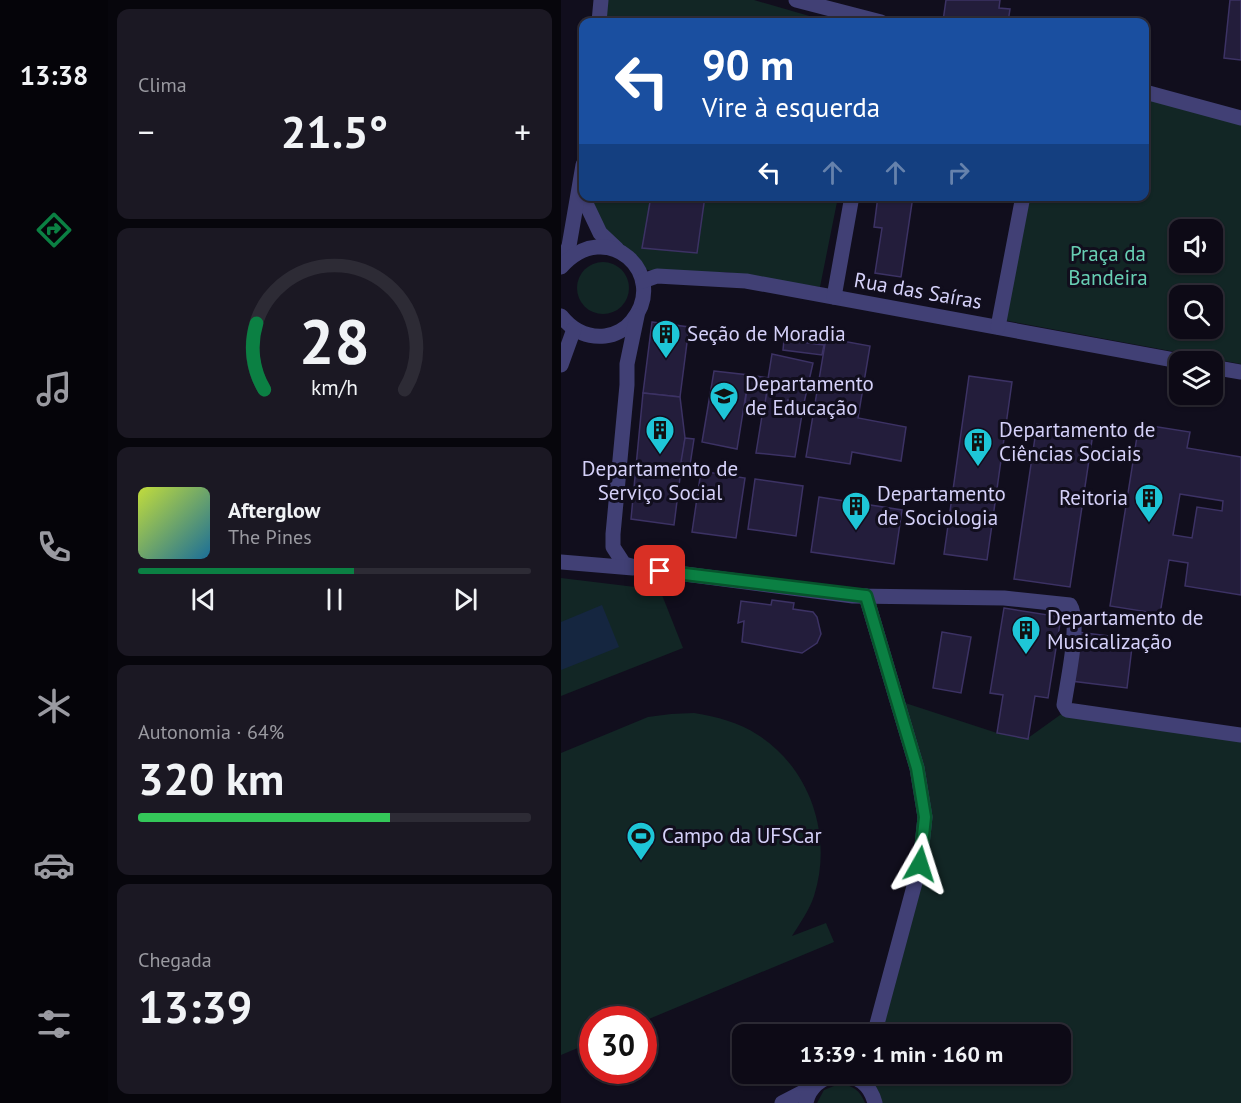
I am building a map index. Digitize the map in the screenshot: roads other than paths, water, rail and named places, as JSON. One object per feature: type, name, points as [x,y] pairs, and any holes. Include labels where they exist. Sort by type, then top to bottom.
[{"type":"street","points":[[599,18],[601,0]]},
{"type":"street","points":[[796,0],[866,18]]},
{"type":"street","points":[[1149,93],[1241,118]]},
{"type":"street","points":[[561,266],[569,246],[579,197]]},
{"type":"street","points":[[584,201],[600,233],[630,258],[643,281],[644,293],[627,364],[613,534],[613,547],[624,564],[639,568]]},
{"type":"street","points":[[834,297],[851,201]]},
{"type":"street","points":[[998,327],[1022,201]]},
{"type":"street","points":[[561,266],[580,250],[606,247],[619,251]]},
{"type":"street","name":"Rua das Saíras","points":[[643,281],[657,276],[746,281],[1169,359]]},
{"type":"street","points":[[561,365],[566,327],[596,337],[608,336],[629,325],[637,315]]},
{"type":"street","points":[[1223,369],[1241,372]]},
{"type":"street","points":[[561,562],[639,568],[866,596],[1004,598],[1070,605],[1074,612],[1074,632],[1064,705],[1067,710],[1241,735]]},
{"type":"street","points":[[866,596],[917,768],[925,817],[920,864],[877,1024]]},
{"type":"street","points":[[874,1024],[878,1019]]},
{"type":"street","points":[[782,1103],[816,1084]]},
{"type":"street","points":[[806,1103],[822,1084]]},
{"type":"street","points":[[865,1084],[875,1099]]},
{"type":"street","points":[[871,1084],[875,1099]]},
{"type":"water","points":[[602,605],[619,647],[561,670],[561,622]]},
{"type":"place","name":"Seção de Moradia","points":[[666,360]]},
{"type":"place","name":"Departamento de Educação","points":[[724,422]]},
{"type":"place","name":"Departamento de Serviço Social","points":[[660,456]]},
{"type":"place","name":"Departamento de Ciências Sociais","points":[[978,468]]},
{"type":"place","name":"Reitoria","points":[[1149,524]]},
{"type":"place","name":"Departamento de Sociologia","points":[[856,532]]},
{"type":"place","name":"Departamento de Musicalização","points":[[1026,656]]},
{"type":"place","name":"Campo da UFSCar","points":[[641,862]]},
{"type":"park label","name":"Praça da Bandeira","points":[[1108,266]]}]
